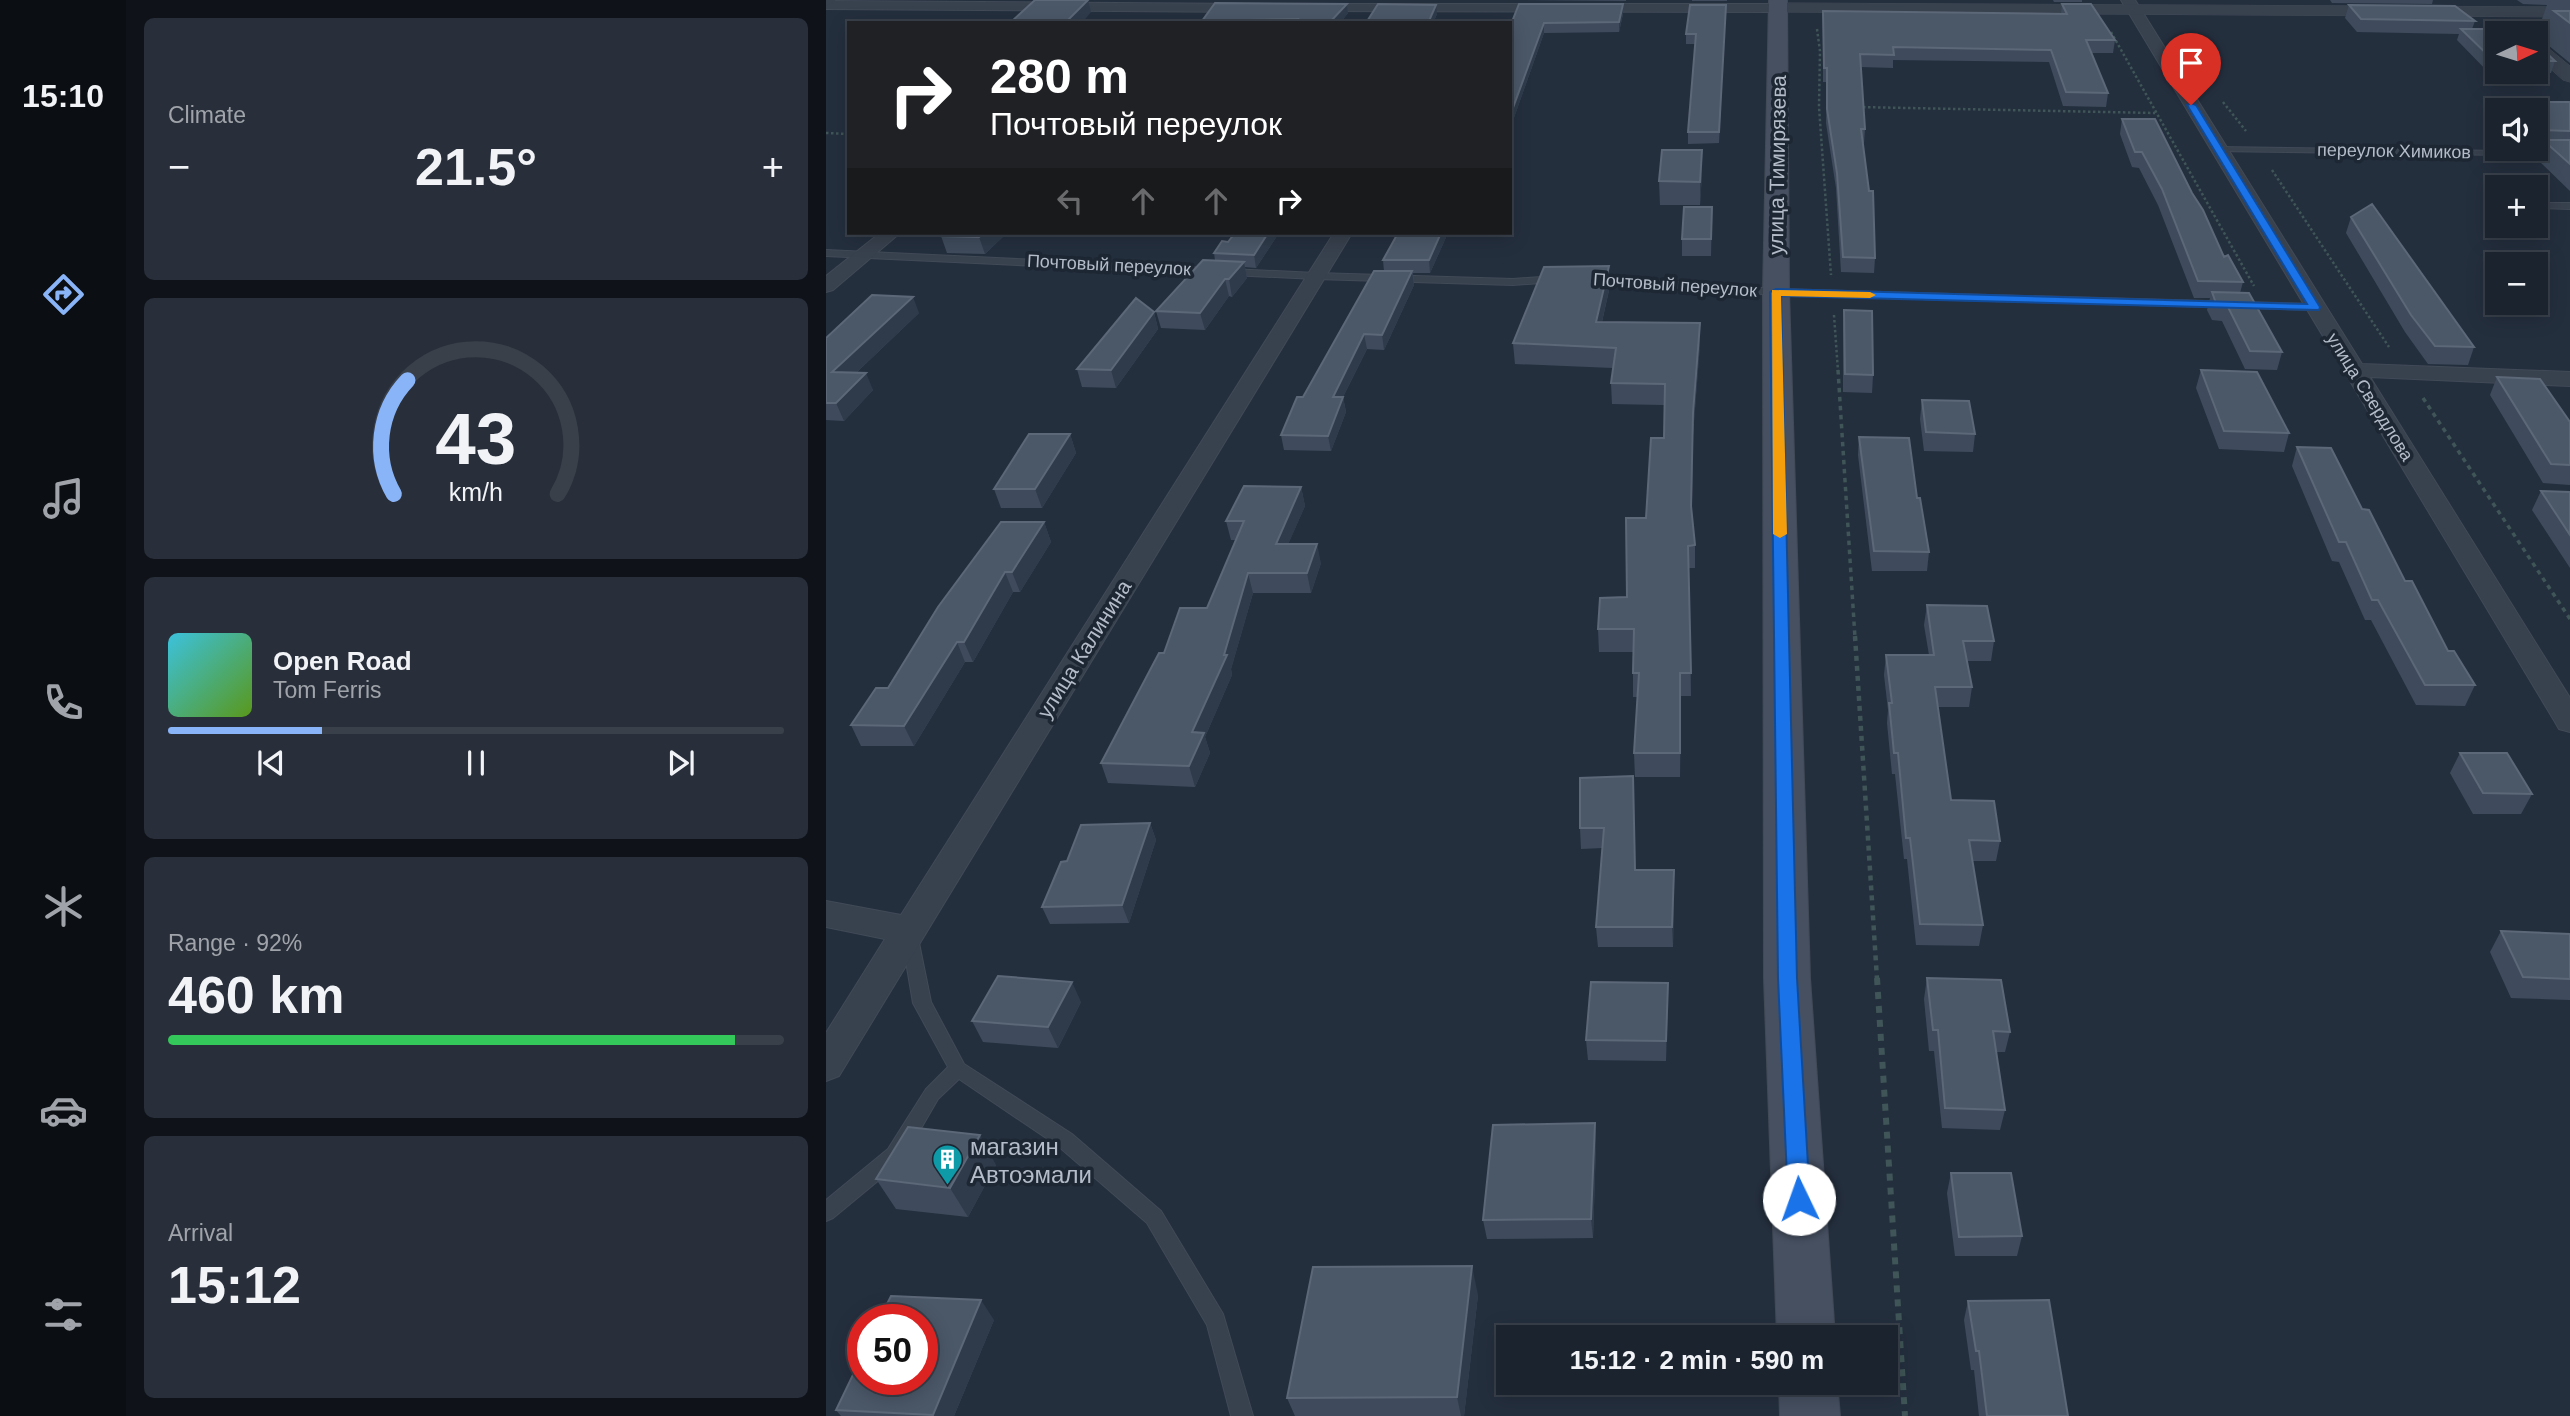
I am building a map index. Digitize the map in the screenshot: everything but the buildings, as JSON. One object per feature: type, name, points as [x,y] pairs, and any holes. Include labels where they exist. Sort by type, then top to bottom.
[{"type":"main road","name":"улица Тимирязева","points":[[1790,5],[1776,292],[1787,978],[1805,1325]]},
{"type":"main road","points":[[1809,1395],[1810,1416]]},
{"type":"street","points":[[827,2],[1262,8]]},
{"type":"street","points":[[1289,8],[1790,5],[2480,6],[2570,12]]},
{"type":"street","name":"улица Свердлова","points":[[2131,6],[2570,722]]},
{"type":"street","points":[[2480,6],[2501,21]]},
{"type":"street","points":[[1140,21],[1153,8]]},
{"type":"street","points":[[1474,21],[1479,8]]},
{"type":"street","points":[[2548,57],[2570,76]]},
{"type":"street","points":[[826,286],[889,235]]},
{"type":"street","name":"улица Калинина","points":[[826,1065],[1342,235]]},
{"type":"street","points":[[2354,370],[2570,379]]},
{"type":"street","points":[[826,914],[908,930]]},
{"type":"lane","name":"переулок Химиков","points":[[2218,149],[2570,154]]},
{"type":"lane","points":[[2548,206],[2570,206]]},
{"type":"lane","name":"Почтовый переулок","points":[[826,253],[1316,276],[1513,282],[1572,279]]},
{"type":"lane","name":"Почтовый переулок","points":[[1584,279],[1681,283],[1776,292],[2315,307]]},
{"type":"lane","points":[[908,930],[922,1003],[958,1069],[1065,1140],[1154,1217],[1216,1321],[1242,1416]]},
{"type":"lane","points":[[826,1212],[895,1155],[932,1094],[958,1069]]},
{"type":"path","points":[[1790,5],[1820,51],[1819,107],[1905,1416]]},
{"type":"path","points":[[2110,30],[2225,239],[2266,306]]},
{"type":"path","points":[[2218,96],[2259,149]]},
{"type":"path","points":[[1846,107],[2155,113]]},
{"type":"path","points":[[826,133],[847,134]]},
{"type":"slow traffic","points":[[1780,534],[1776,292],[1870,295]]},
{"type":"place","name":"магазин Автоэмали","points":[[947,1187]]},
{"type":"route","points":[[1799,1199],[1787,978],[1776,292],[2315,307],[2191,105]]}]
